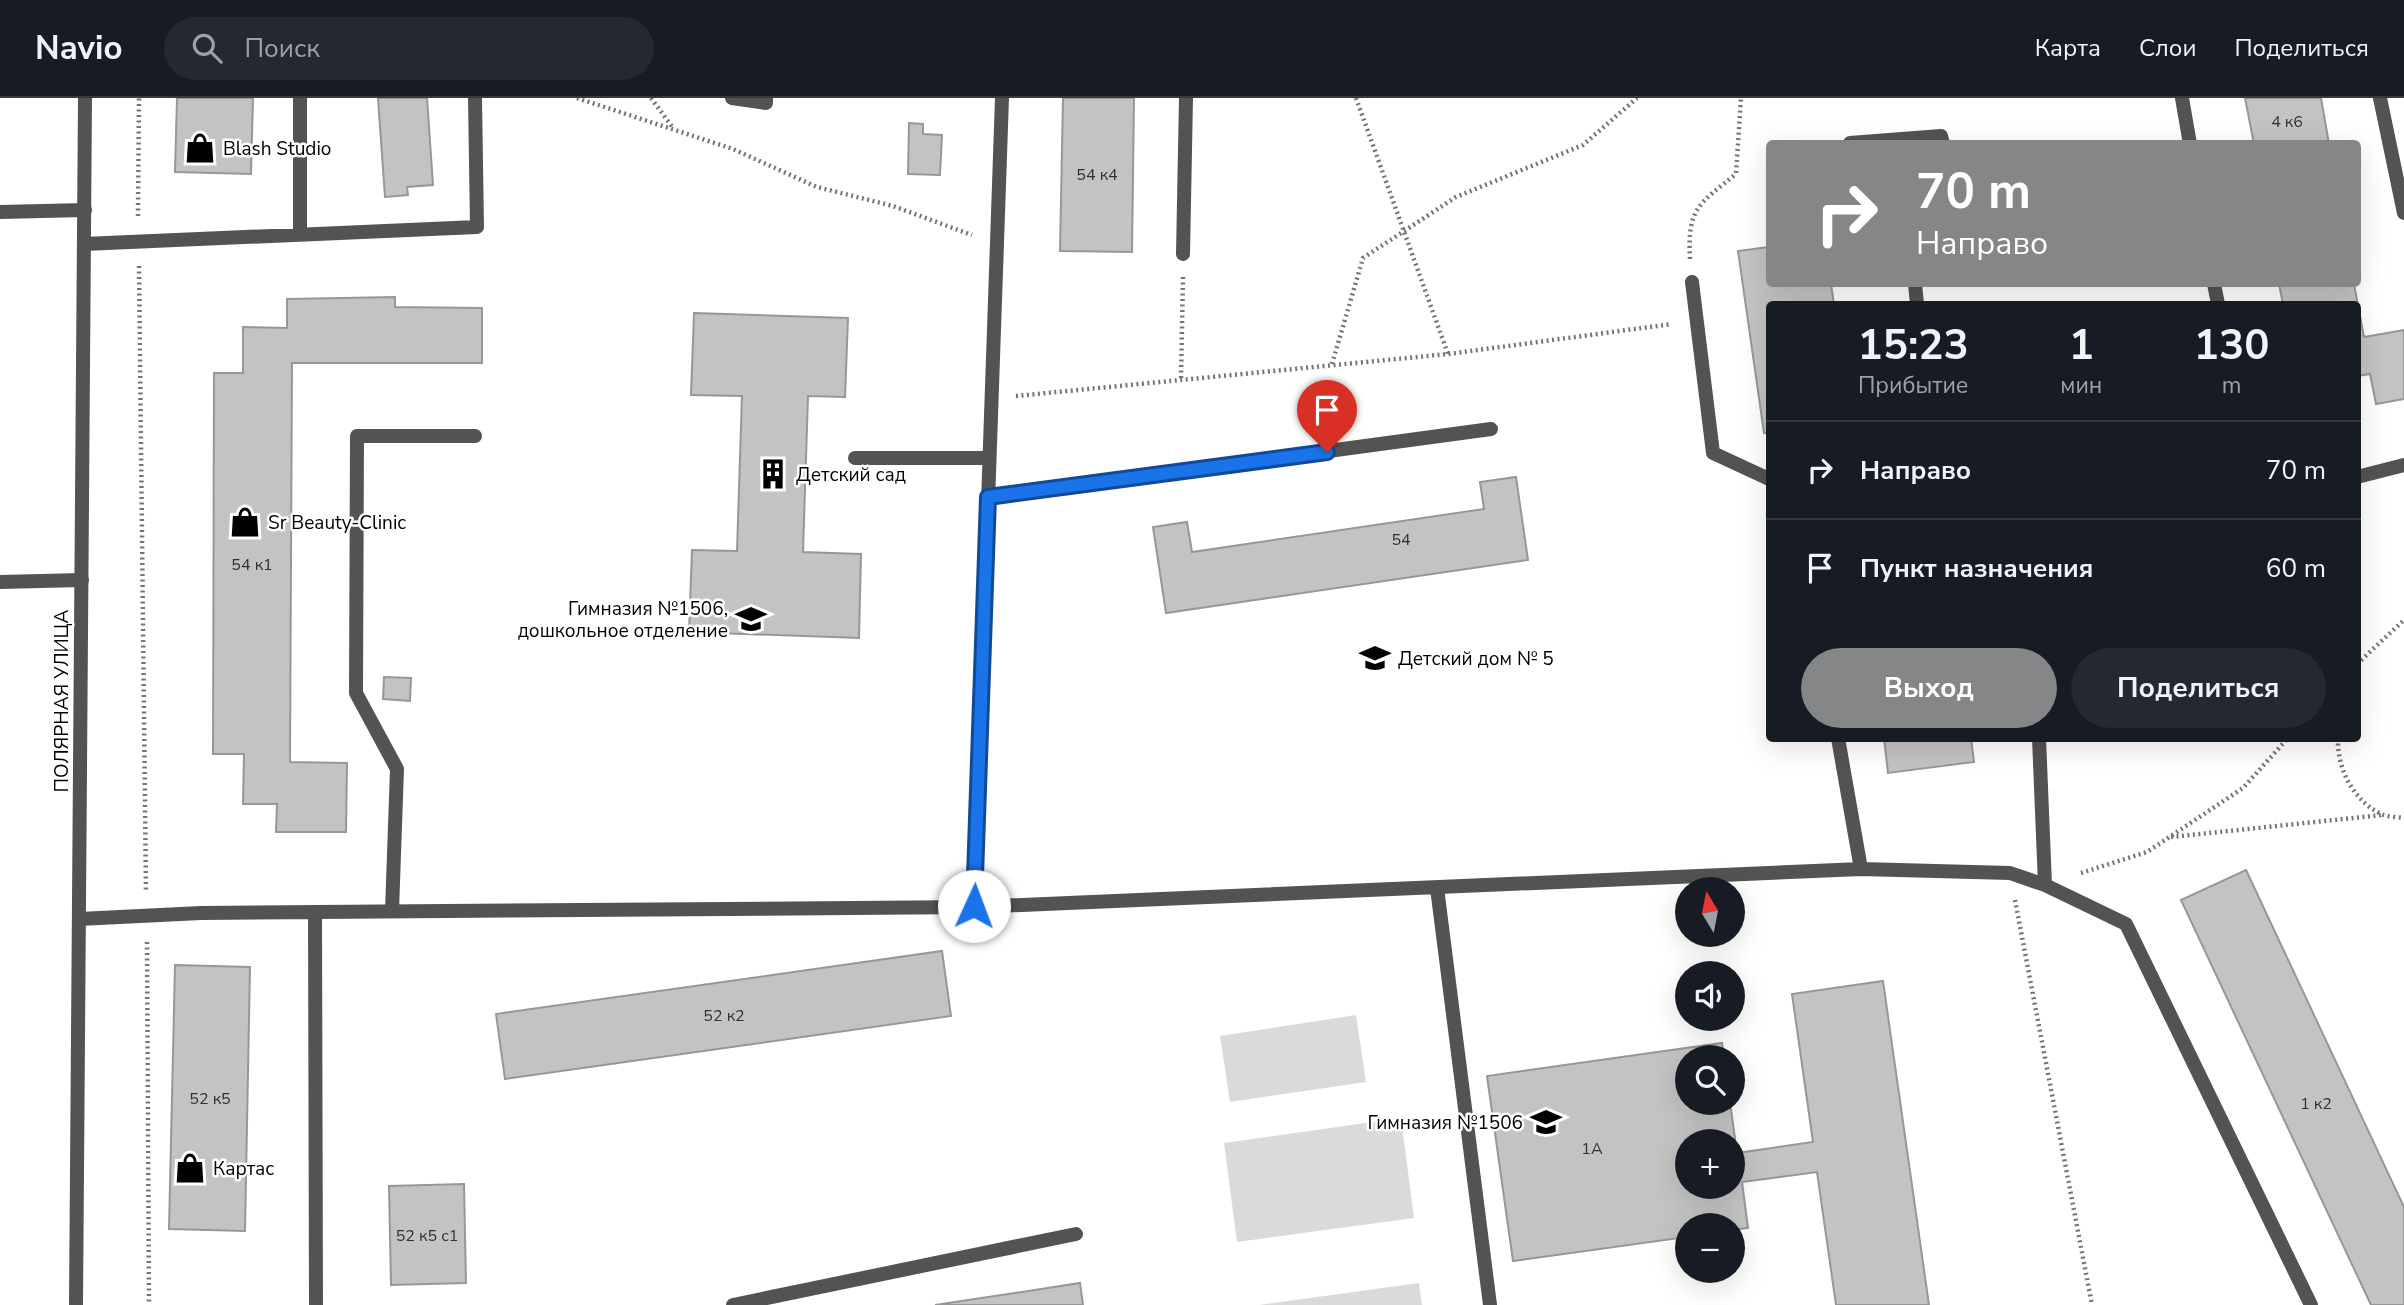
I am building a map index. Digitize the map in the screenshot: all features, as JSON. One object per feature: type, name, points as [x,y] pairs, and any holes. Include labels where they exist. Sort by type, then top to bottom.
[{"type":"street","name":"ПОЛЯРНАЯ УЛИЦА","points":[[76,1305],[85,98]]},
{"type":"street","points":[[300,98],[300,234]]},
{"type":"street","points":[[84,244],[477,227],[475,98]]},
{"type":"street","points":[[732,98],[766,103],[766,98]]},
{"type":"street","points":[[974,906],[1002,98]]},
{"type":"street","points":[[1183,254],[1186,98]]},
{"type":"street","points":[[2182,98],[2189,140]]},
{"type":"street","points":[[2380,98],[2404,213]]},
{"type":"street","points":[[1889,140],[1941,136],[1942,140]]},
{"type":"street","points":[[0,212],[85,210]]},
{"type":"street","points":[[1692,282],[1713,453],[1766,478]]},
{"type":"street","points":[[988,497],[1490,429]]},
{"type":"street","points":[[392,911],[397,769],[356,693],[357,436],[475,436]]},
{"type":"street","points":[[855,458],[989,457]]},
{"type":"street","points":[[2361,476],[2403,470]]},
{"type":"street","points":[[0,582],[82,580]]},
{"type":"street","points":[[1839,742],[1861,869]]},
{"type":"street","points":[[2039,742],[2045,885]]},
{"type":"street","points":[[79,919],[315,912],[974,906],[1861,869],[2010,873],[2045,885],[2126,924],[2311,1305]]},
{"type":"street","points":[[1437,888],[1490,1305]]},
{"type":"street","points":[[315,912],[316,1305]]},
{"type":"street","points":[[733,1305],[1076,1234]]},
{"type":"path","points":[[139,98],[138,242],[149,1305]]},
{"type":"path","points":[[577,98],[733,149],[817,187],[893,206],[997,243]]},
{"type":"path","points":[[652,98],[673,128]]},
{"type":"path","points":[[1356,98],[1448,354]]},
{"type":"path","points":[[1332,364],[1363,258],[1456,197],[1583,145],[1637,98]]},
{"type":"path","points":[[1692,282],[1688,229],[1699,205],[1736,174],[1741,98]]},
{"type":"path","points":[[1181,378],[1183,254]]},
{"type":"path","points":[[991,399],[1181,378],[1448,354],[1697,321]]},
{"type":"path","points":[[2361,660],[2404,620]]},
{"type":"path","points":[[2045,885],[2147,852],[2243,788],[2284,742]]},
{"type":"path","points":[[2338,742],[2348,785],[2382,815]]},
{"type":"path","points":[[2170,837],[2382,815],[2404,818]]},
{"type":"path","points":[[2010,873],[2092,1305]]},
{"type":"shaded area","points":[[1356,1015],[1366,1082],[1230,1102],[1220,1036]]},
{"type":"shaded area","points":[[1401,1118],[1414,1218],[1237,1242],[1224,1143]]},
{"type":"shaded area","points":[[1419,1283],[1422,1305],[1259,1305]]},
{"type":"building","points":[[177,98],[253,98],[251,174],[175,172]]},
{"type":"building","points":[[378,98],[427,98],[433,185],[407,187],[408,195],[385,197]]},
{"type":"building","points":[[1063,98],[1134,98],[1132,252],[1060,251]]},
{"type":"building","points":[[2245,98],[2321,98],[2328,140],[2253,140]]},
{"type":"building","points":[[909,123],[923,124],[923,134],[942,135],[940,175],[908,174]]},
{"type":"building","points":[[1766,247],[1766,287],[1831,287],[1834,301],[1766,301],[1766,433],[1764,433],[1738,251]]},
{"type":"building","points":[[2280,287],[2355,287],[2357,301],[2282,301]]},
{"type":"building","points":[[395,297],[395,307],[482,308],[482,363],[292,363],[290,762],[347,763],[346,832],[276,832],[277,804],[243,804],[244,754],[213,754],[214,373],[243,373],[243,327],[287,328],[287,299]]},
{"type":"building","name":"Детский сад","points":[[694,313],[848,318],[845,397],[808,396],[803,552],[861,554],[859,638],[689,632],[692,550],[737,551],[742,396],[691,395]]},
{"type":"building","points":[[2361,321],[2364,337],[2404,330],[2404,399],[2376,404],[2370,374],[2361,375]]},
{"type":"building","points":[[1516,477],[1528,560],[1166,613],[1153,527],[1187,522],[1192,552],[1484,509],[1480,482]]},
{"type":"building","points":[[384,677],[411,678],[410,701],[383,699]]},
{"type":"building","points":[[1884,742],[1972,742],[1974,762],[1888,773]]},
{"type":"building","points":[[2246,870],[2404,1207],[2404,1305],[2371,1305],[2181,900]]},
{"type":"building","points":[[942,951],[951,1016],[505,1079],[496,1014]]},
{"type":"building","points":[[175,965],[250,967],[245,1231],[169,1229]]},
{"type":"building","points":[[1883,981],[1929,1305],[1836,1305],[1817,1172],[1745,1182],[1745,1152],[1813,1142],[1792,994]]},
{"type":"building","points":[[1675,1050],[1675,1115],[1732,1115],[1734,1129],[1675,1129],[1675,1199],[1744,1199],[1748,1228],[1745,1228],[1745,1213],[1675,1213],[1675,1239],[1513,1261],[1487,1076]]},
{"type":"building","points":[[464,1184],[466,1283],[391,1285],[389,1186]]},
{"type":"building","points":[[1080,1283],[1083,1305],[935,1305],[1022,1292]]},
{"type":"place","name":"Blash Studio","points":[[200,148]]},
{"type":"place","name":"Детский сад","points":[[773,474]]},
{"type":"place","name":"Sr Beauty-Clinic","points":[[245,522]]},
{"type":"place","name":"Гимназия №1506, дошкольное отделение","points":[[751,619]]},
{"type":"place","name":"Детский дом № 5","points":[[1375,658]]},
{"type":"place","name":"Гимназия №1506","points":[[1546,1122]]},
{"type":"place","name":"Картас","points":[[190,1168]]},
{"type":"route","points":[[974,906],[988,497],[1327,452]]}]
